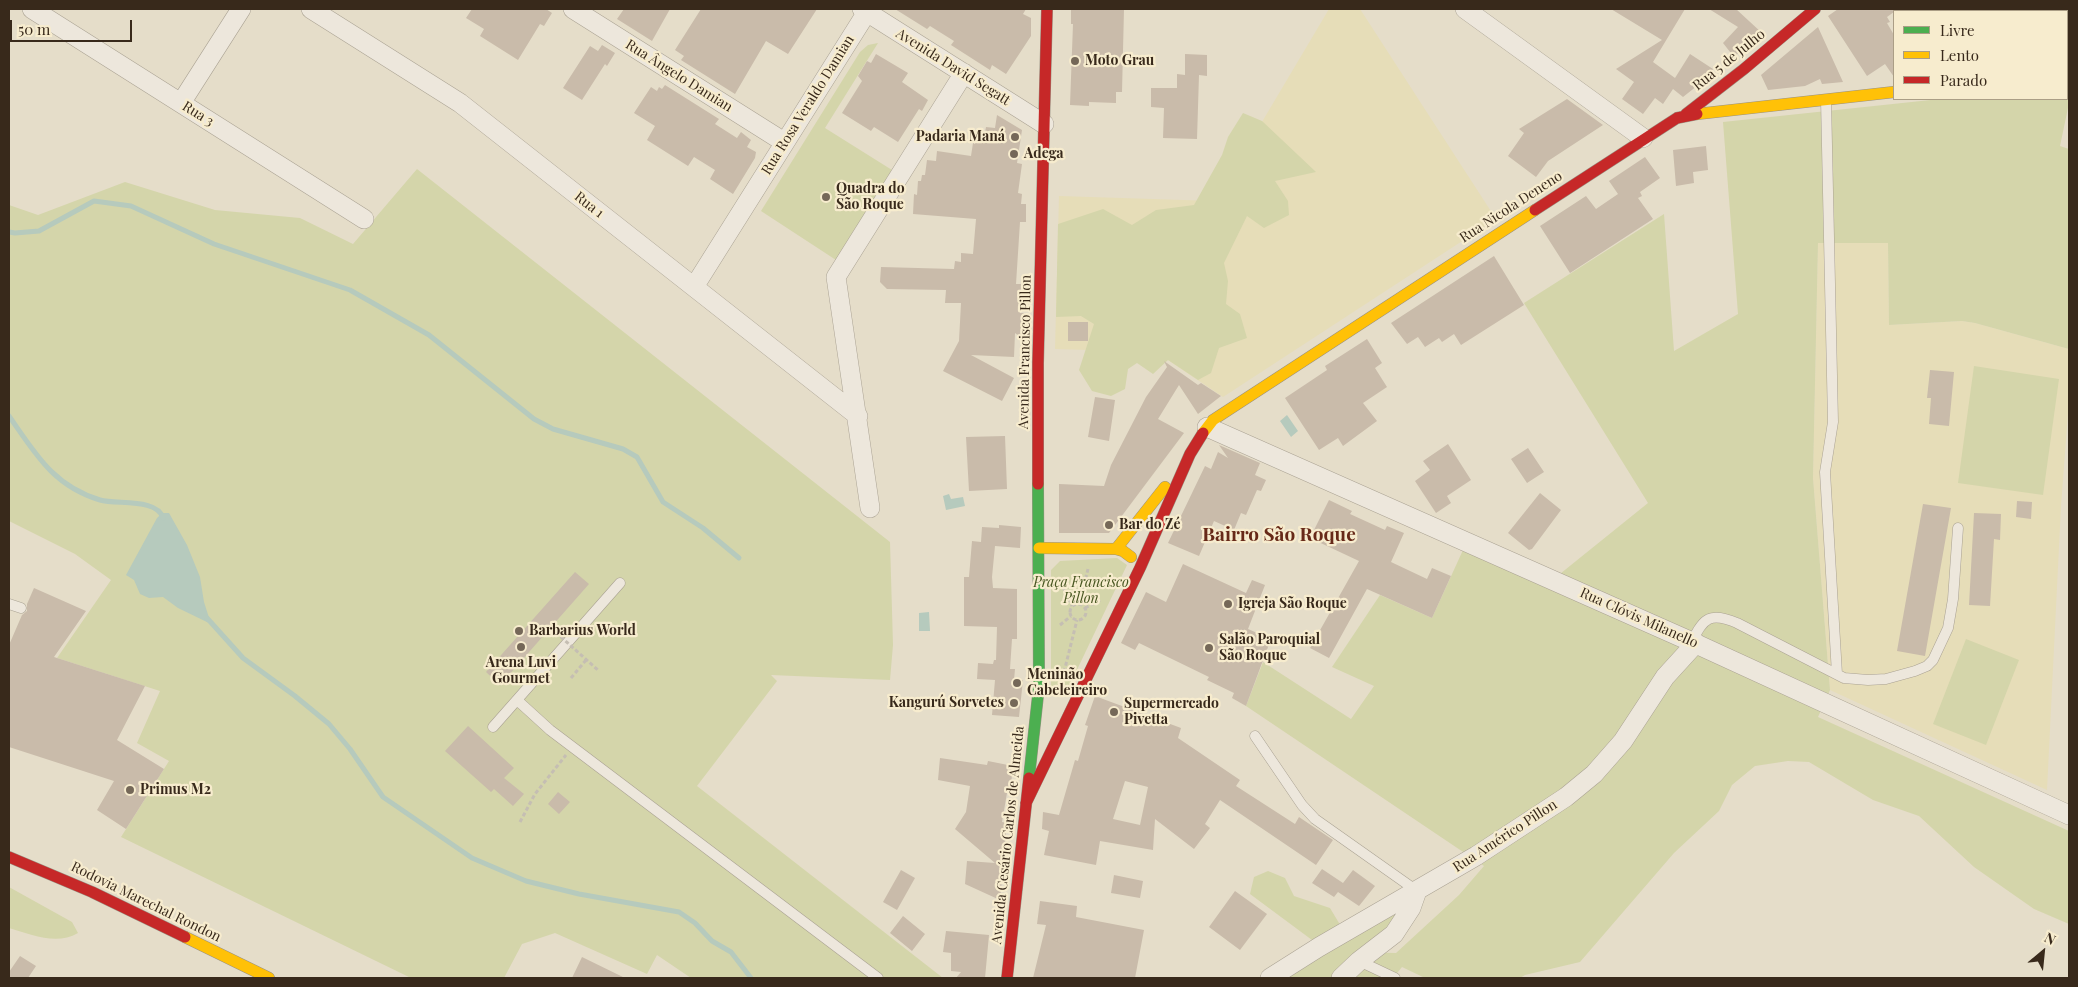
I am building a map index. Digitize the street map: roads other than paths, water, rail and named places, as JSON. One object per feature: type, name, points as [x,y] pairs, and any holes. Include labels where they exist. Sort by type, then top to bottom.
[{"type":"street","name":"Rua 3","points":[[32,9],[364,220]]},
{"type":"street","points":[[181,103],[241,9]]},
{"type":"street","name":"Rua 1","points":[[311,9],[460,103],[858,416]]},
{"type":"street","name":"Rua Ângelo Damian","points":[[574,9],[784,142]]},
{"type":"street","name":"Avenida Francisco Pillon","points":[[1038,695],[1038,363],[1047,9]]},
{"type":"street","points":[[1465,9],[1643,138]]},
{"type":"street","name":"Rua 5 de Julho","points":[[1686,115],[1729,82],[1815,9]]},
{"type":"street","name":"Rua Rosa Veraldo Damian","points":[[694,287],[865,10]]},
{"type":"street","name":"Avenida David Segatt","points":[[865,10],[1044,124]]},
{"type":"street","points":[[1744,69],[1748,97]]},
{"type":"street","points":[[870,508],[858,416],[836,277],[964,74]]},
{"type":"street","points":[[1733,109],[1725,94],[1729,82],[1748,97]]},
{"type":"street","name":"Rua Nicola Deneno","points":[[1190,454],[1207,427],[1221,414],[1671,121],[1686,115],[1733,109],[1748,97],[1826,99],[1893,92]]},
{"type":"street","name":"Rua Clóvis Milanello","points":[[1207,427],[1694,642],[2069,814]]},
{"type":"street","points":[[1116,549],[1190,454]]},
{"type":"street","points":[[1026,803],[1140,568],[1190,454]]},
{"type":"street","points":[[1039,548],[1116,549],[1128,554],[1140,568]]},
{"type":"street","name":"Rua Américo Pillon","points":[[1270,978],[1319,947],[1476,856],[1552,806],[1594,774],[1623,741],[1665,677],[1694,642]]},
{"type":"street","points":[[1038,695],[1047,706]]},
{"type":"street","name":"Avenida Cesário Carlos de Almeida","points":[[1007,978],[1038,695]]},
{"type":"street","points":[[1060,710],[1074,706]]},
{"type":"street","name":"Rodovia Marechal Rondon","points":[[9,857],[92,892],[269,978]]},
{"type":"street","points":[[1341,978],[1359,961],[1394,934],[1411,908],[1417,891]]},
{"type":"lane","points":[[1826,99],[1833,422],[1825,472],[1837,674]]},
{"type":"lane","points":[[1694,642],[1703,622],[1713,617],[1721,617],[1737,623],[1837,674],[1856,680],[1886,678],[1927,666],[1933,660],[1943,640],[1952,609],[1958,528]]},
{"type":"lane","points":[[493,727],[620,583]]},
{"type":"lane","points":[[9,604],[21,608]]},
{"type":"lane","points":[[517,700],[572,747],[878,978]]},
{"type":"lane","points":[[1255,736],[1302,805],[1316,819],[1417,891]]},
{"type":"lane","points":[[1359,961],[1395,978]]},
{"type":"waterway","points":[[9,232],[39,231],[94,201],[131,206],[214,244],[350,290],[429,335],[534,419],[553,429],[623,449],[637,457],[663,502],[703,528],[739,558]]},
{"type":"waterway","points":[[9,416],[47,467],[70,486],[100,500],[136,503],[153,507],[163,518]]},
{"type":"waterway","points":[[207,618],[243,658],[295,696],[329,724],[350,749],[383,797],[472,858],[526,881],[579,894],[679,912],[695,923],[712,941],[731,952],[751,978]]},
{"type":"place","name":"Moto Grau","points":[[1075,61]]},
{"type":"place","name":"Padaria Maná","points":[[1015,137]]},
{"type":"place","name":"Adega","points":[[1014,154]]},
{"type":"place","name":"Quadra do São Roque","points":[[826,197]]},
{"type":"place","name":"Bar do Zé","points":[[1109,525]]},
{"type":"place","name":"Igreja São Roque","points":[[1228,604]]},
{"type":"place","name":"Barbarius World","points":[[519,631]]},
{"type":"place","name":"Arena Luvi Gourmet","points":[[521,647]]},
{"type":"place","name":"Salão Paroquial São Roque","points":[[1209,648]]},
{"type":"place","name":"Meninão Cabeleireiro","points":[[1017,683]]},
{"type":"place","name":"Kangurú Sorvetes","points":[[1014,703]]},
{"type":"place","name":"Supermercado Pivetta","points":[[1114,712]]},
{"type":"place","name":"Primus M2","points":[[130,790]]},
{"type":"district","name":"Bairro São Roque","points":[[1279,535]]},
{"type":"park label","name":"Praça Francisco Pillon","points":[[1081,592]]}]
